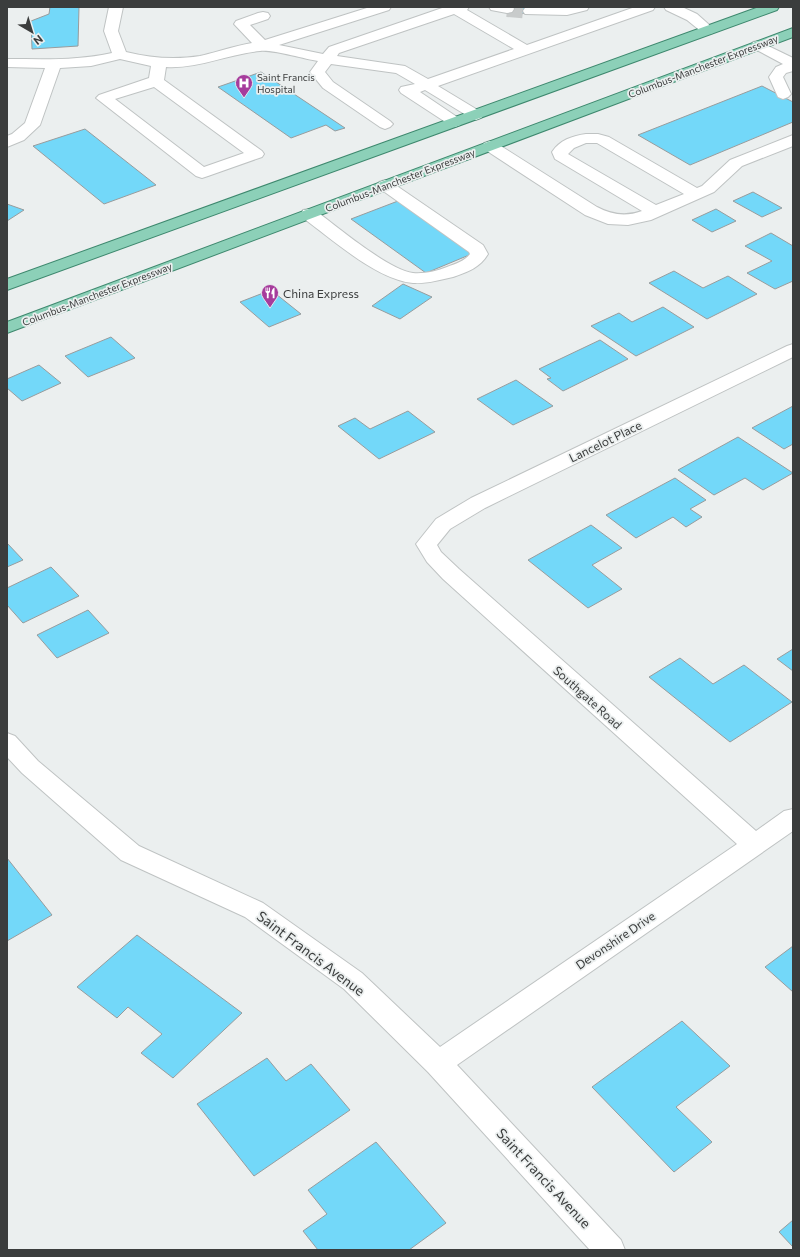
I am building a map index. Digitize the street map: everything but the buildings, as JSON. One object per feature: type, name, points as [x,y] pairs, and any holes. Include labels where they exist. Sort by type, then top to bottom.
[{"type":"main road","points":[[7,285],[772,7]]},
{"type":"main road","points":[[586,110],[605,94],[716,49],[718,43],[708,30]]},
{"type":"main road","name":"Columbus-Manchester Expressway","points":[[7,328],[793,32]]},
{"type":"street","points":[[116,7],[110,30],[120,55]]},
{"type":"street","points":[[7,63],[54,64],[91,62],[120,55],[144,61],[171,63],[200,60],[233,51],[262,46],[384,7]]},
{"type":"street","points":[[530,11],[567,11],[582,7]]},
{"type":"street","points":[[409,92],[425,85],[648,7]]},
{"type":"street","points":[[671,7],[692,17],[708,30]]},
{"type":"street","points":[[386,124],[328,85],[317,72],[334,50],[457,8],[526,50]]},
{"type":"street","points":[[262,16],[241,24],[262,46],[327,59],[400,69],[476,115]]},
{"type":"street","points":[[758,46],[793,65]]},
{"type":"street","points":[[156,81],[159,62]]},
{"type":"street","points":[[7,142],[18,137],[32,125],[54,64]]},
{"type":"street","points":[[374,65],[382,75],[456,122]]},
{"type":"street","points":[[784,94],[776,77],[781,70],[793,65]]},
{"type":"street","points":[[156,81],[256,154],[202,173],[104,98],[156,81]]},
{"type":"street","points":[[655,212],[561,156],[560,152],[564,146],[587,138],[596,137],[696,194]]},
{"type":"street","points":[[490,146],[591,211],[608,219],[628,220],[655,212],[708,189],[736,163],[793,140]]},
{"type":"street","points":[[309,214],[374,261],[400,275],[412,278],[428,277],[449,272],[470,264],[477,259],[479,254],[477,249],[385,185]]},
{"type":"street","name":"Lancelot Place","points":[[426,544],[443,524],[478,503],[793,350]]},
{"type":"street","name":"Southgate Road","points":[[426,544],[434,557],[451,574],[755,845]]},
{"type":"street","name":"Saint Francis Avenue","points":[[7,742],[30,767],[130,853],[254,910],[353,981],[438,1063],[610,1250]]},
{"type":"street","name":"Devonshire Drive","points":[[438,1063],[793,818]]},
{"type":"tunnel","points":[[507,9],[530,11]]},
{"type":"place","name":"Saint Francis Hospital","points":[[244,98]]},
{"type":"place","name":"China Express","points":[[270,308]]}]
